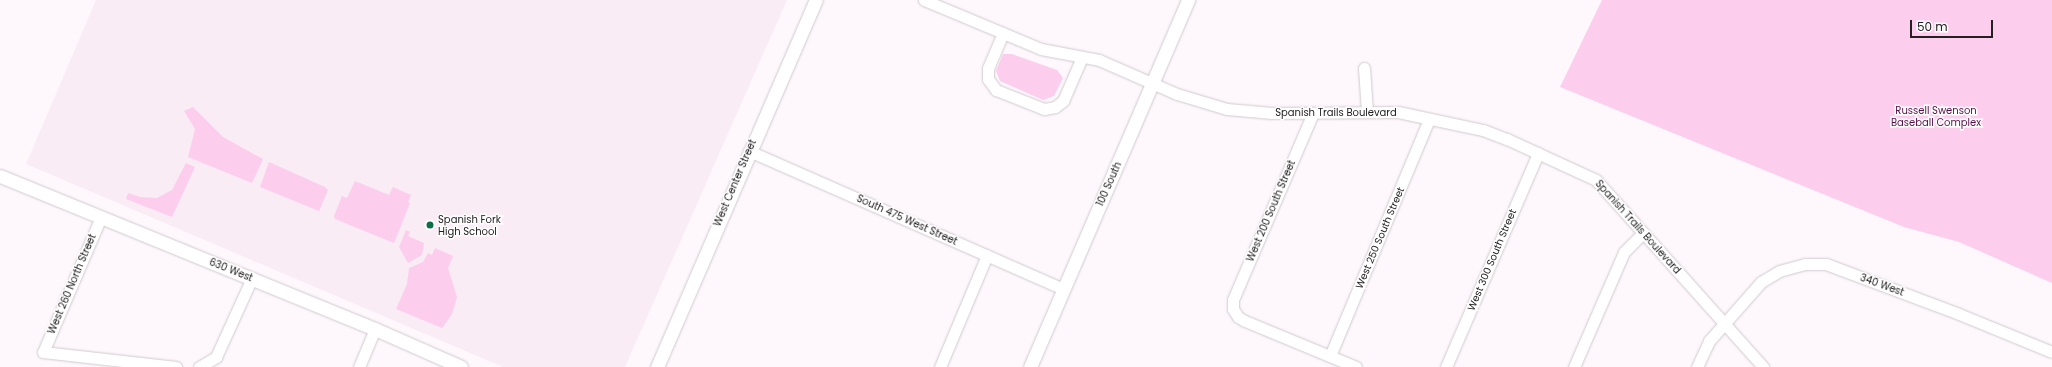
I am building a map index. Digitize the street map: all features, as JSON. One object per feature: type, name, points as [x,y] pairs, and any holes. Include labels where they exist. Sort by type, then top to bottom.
[{"type":"street","name":"West Center Street","points":[[657,367],[749,151],[816,0]]},
{"type":"street","name":"Spanish Trails Boulevard","points":[[924,0],[1041,49],[1114,65],[1200,102],[1227,109],[1272,113],[1398,112],[1429,120],[1483,130],[1538,153],[1596,180],[1763,367]]},
{"type":"street","name":"100 South","points":[[1030,367],[1188,0]]},
{"type":"street","points":[[1004,33],[988,68],[988,79],[996,90],[1044,109],[1055,107],[1063,101],[1082,57]]},
{"type":"street","points":[[1364,68],[1367,112]]},
{"type":"street","name":"West 200 South Street","points":[[1313,113],[1233,300],[1233,309],[1238,317],[1245,321],[1330,356]]},
{"type":"street","name":"West 250 South Street","points":[[1330,356],[1429,120]]},
{"type":"street","name":"South 475 West Street","points":[[749,151],[1064,289]]},
{"type":"street","name":"West 300 South Street","points":[[1446,367],[1538,153]]},
{"type":"street","name":"630 West","points":[[0,176],[252,278],[375,329],[461,367]]},
{"type":"street","name":"West 260 North Street","points":[[101,217],[44,352],[176,367]]},
{"type":"street","points":[[1574,367],[1624,252],[1643,233]]},
{"type":"street","points":[[940,367],[987,255]]},
{"type":"street","name":"340 West","points":[[1697,367],[1709,340],[1761,282],[1780,271],[1805,264],[1826,264],[1959,314],[2052,352]]},
{"type":"street","points":[[199,367],[216,357],[252,278]]},
{"type":"street","points":[[359,367],[375,329]]},
{"type":"street","points":[[1330,356],[1356,367]]},
{"type":"shaded area","name":"Spanish Fork High School","points":[[96,0],[787,0],[625,367],[503,367],[26,164]]},
{"type":"green space","name":"Russell Swenson Baseball Complex","points":[[1602,0],[2052,0],[2052,283],[1959,242],[1904,227],[1560,87]]},
{"type":"green space","points":[[1003,54],[1012,54],[1057,70],[1063,78],[1054,96],[1043,100],[1000,81],[996,71]]},
{"type":"green space","points":[[193,107],[223,137],[263,159],[252,183],[188,157],[195,129],[184,111]]},
{"type":"green space","points":[[269,162],[325,187],[328,190],[319,211],[260,187]]},
{"type":"green space","points":[[186,163],[195,167],[172,217],[126,199],[128,193],[140,197],[157,198],[172,190]]},
{"type":"green space","points":[[355,181],[389,195],[393,187],[411,195],[408,202],[410,203],[394,243],[335,219],[334,216],[342,196],[347,198]]},
{"type":"green space","points":[[406,230],[410,232],[408,236],[424,243],[422,255],[408,263],[399,247]]},
{"type":"green space","points":[[435,248],[453,256],[448,268],[457,297],[452,314],[442,328],[396,309],[407,284],[409,268],[423,262],[428,253],[432,255]]},
{"type":"place","name":"Spanish Fork High School","points":[[430,225]]}]
